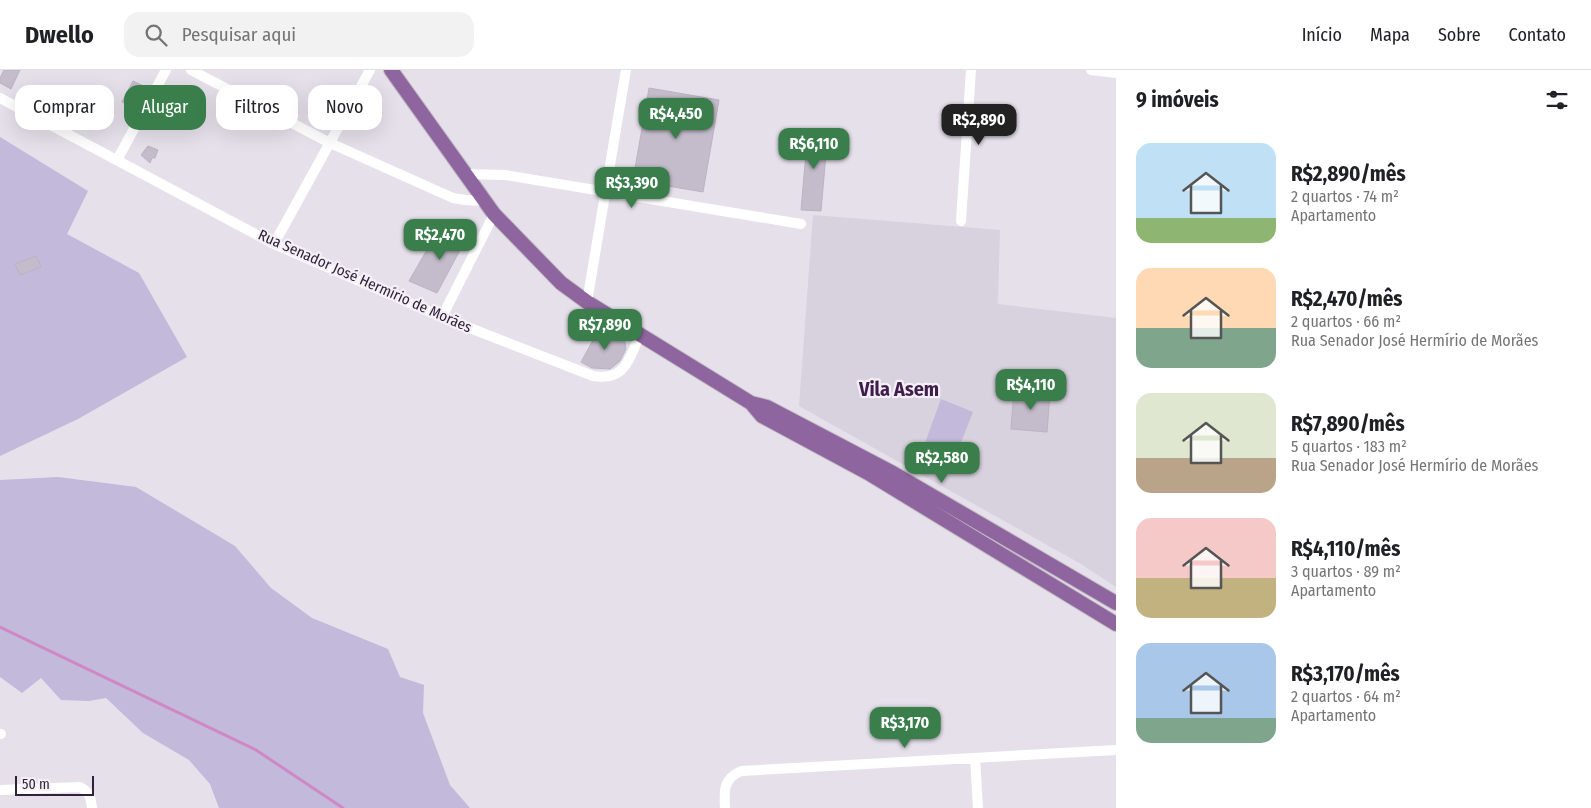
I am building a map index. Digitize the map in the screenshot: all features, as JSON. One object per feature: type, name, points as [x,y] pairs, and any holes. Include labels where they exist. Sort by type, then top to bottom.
[{"type":"main road","points":[[391,70],[494,214],[561,283],[587,302],[751,403],[767,407],[893,473],[1116,603]]},
{"type":"main road","points":[[751,403],[762,416],[868,473],[1116,624]]},
{"type":"street","points":[[117,160],[166,70]]},
{"type":"street","points":[[191,70],[330,143],[453,198],[484,201]]},
{"type":"street","points":[[274,244],[370,70]]},
{"type":"street","points":[[587,302],[626,70]]},
{"type":"street","points":[[961,221],[971,70]]},
{"type":"street","points":[[1091,70],[1116,73]]},
{"type":"street","name":"Rua Senador José Hermírio de Morães","points":[[0,98],[274,244],[442,317],[593,376],[606,378],[615,376],[623,369],[640,335]]},
{"type":"street","points":[[466,174],[505,175],[800,224]]},
{"type":"street","points":[[442,317],[494,214]]},
{"type":"street","points":[[726,808],[724,792],[727,782],[732,775],[741,771],[1116,750]]},
{"type":"street","points":[[975,758],[978,808]]},
{"type":"street","points":[[0,790],[80,787],[85,789],[90,795],[92,808]]},
{"type":"shaded area","points":[[0,137],[88,191],[67,234],[139,273],[187,357],[78,419],[0,456]]},
{"type":"shaded area","points":[[813,215],[1000,230],[998,304],[1116,318],[1116,587],[1081,564],[799,406]]},
{"type":"shaded area","points":[[941,399],[973,412],[956,455],[925,443]]},
{"type":"shaded area","points":[[58,477],[136,487],[235,546],[271,588],[312,618],[388,649],[400,677],[424,685],[423,713],[450,785],[470,808],[219,808],[210,784],[189,760],[143,733],[106,698],[89,701],[61,700],[41,678],[22,693],[0,677],[0,480]]},
{"type":"building","points":[[4,70],[20,70],[11,89],[0,83]]},
{"type":"building","points":[[133,81],[142,85],[131,85]]},
{"type":"building","points":[[649,88],[719,100],[703,192],[633,180]]},
{"type":"building","points":[[808,130],[828,131],[821,211],[801,210]]},
{"type":"building","points":[[148,146],[158,150],[155,158],[152,158],[150,163],[141,155]]},
{"type":"building","points":[[461,219],[472,228],[437,293],[409,281],[428,248],[441,255]]},
{"type":"building","points":[[36,256],[41,267],[20,275],[15,264]]},
{"type":"building","points":[[601,326],[625,342],[626,349],[620,361],[610,369],[592,368],[581,362]]},
{"type":"building","points":[[1014,390],[1050,393],[1047,432],[1011,429]]},
{"type":"waterway","points":[[0,627],[256,750],[343,808]]},
{"type":"district","name":"Vila Asem","points":[[899,389]]}]
